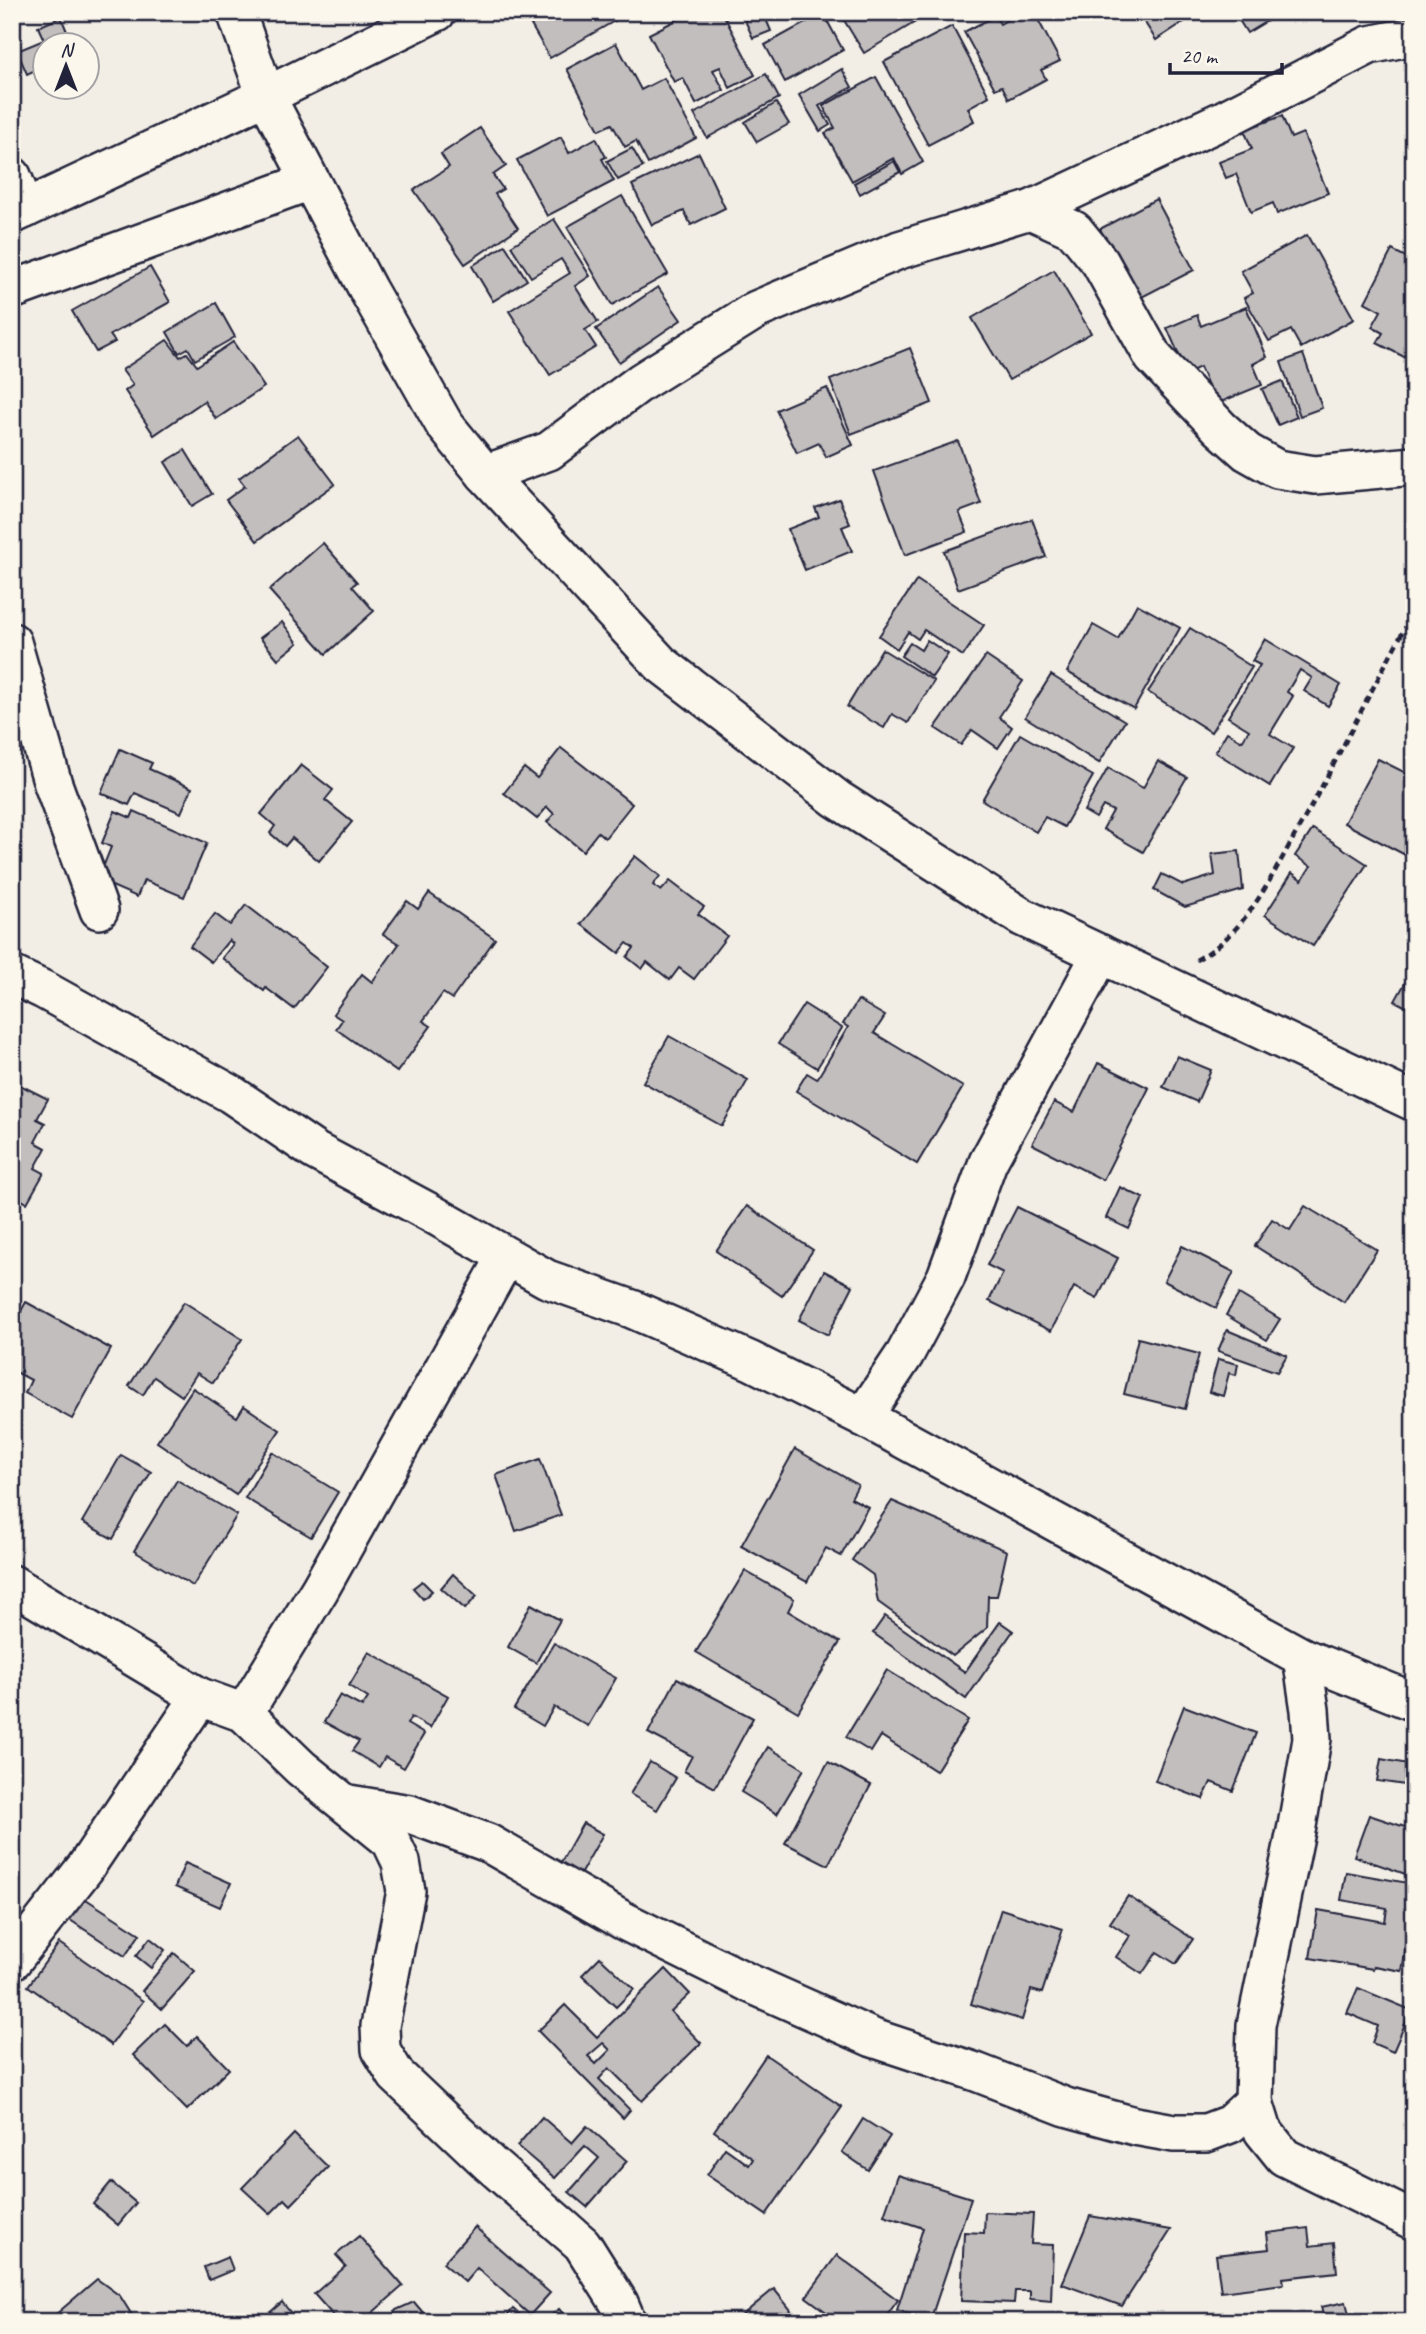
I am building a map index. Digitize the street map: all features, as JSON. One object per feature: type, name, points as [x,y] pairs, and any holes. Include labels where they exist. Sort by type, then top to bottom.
[{"type":"street","points":[[236,12],[266,96],[368,290],[444,424],[485,474],[661,664],[837,799],[1022,917],[1414,1102]]},
{"type":"street","points":[[16,200],[266,96],[437,12]]},
{"type":"street","points":[[485,474],[549,451],[641,382],[756,310],[899,250],[1030,210],[1225,119],[1368,45],[1414,36]]},
{"type":"street","points":[[12,290],[310,181]]},
{"type":"street","points":[[1030,210],[1074,230],[1100,262],[1153,357],[1220,428],[1247,452],[1277,469],[1315,475],[1414,466]]},
{"type":"street","points":[[12,642],[53,784],[99,910]]},
{"type":"street","points":[[863,1417],[905,1354],[946,1277],[988,1162],[1101,954]]},
{"type":"street","points":[[12,975],[44,989],[231,1094],[315,1151],[547,1279],[632,1309],[751,1361],[863,1417],[1301,1657],[1414,1702]]},
{"type":"street","points":[[244,1713],[320,1590],[506,1257]]},
{"type":"street","points":[[12,1584],[200,1697],[244,1713],[302,1769],[391,1841],[401,1862],[406,1891],[380,2026],[381,2050],[396,2075],[489,2164],[582,2244],[619,2303],[627,2322]]},
{"type":"street","points":[[1301,1657],[1312,1739],[1256,2025],[1254,2102],[1263,2132],[1283,2157],[1414,2221]]},
{"type":"street","points":[[12,1961],[85,1868],[200,1697]]},
{"type":"street","points":[[344,1803],[410,1814],[488,1843],[624,1921],[749,1983],[873,2038],[976,2072],[1066,2107],[1135,2126],[1174,2133],[1206,2133],[1230,2124],[1254,2102]]},
{"type":"path","points":[[1156,982],[1203,956],[1236,928],[1259,899],[1333,770],[1382,668],[1414,612]]},
{"type":"building","points":[[554,12],[630,12],[550,58],[531,25]]},
{"type":"building","points":[[692,12],[722,12],[755,75],[730,88],[720,67],[713,70],[724,90],[696,104],[683,78],[674,82],[649,34]]},
{"type":"building","points":[[763,12],[771,31],[753,38],[742,14]]},
{"type":"building","points":[[839,12],[926,12],[927,15],[864,53]]},
{"type":"building","points":[[1010,12],[1034,12],[1060,61],[1041,70],[1046,79],[1009,99],[1002,86],[995,89],[964,32],[995,16],[1000,24],[1012,17]]},
{"type":"building","points":[[1138,12],[1199,12],[1156,40]]},
{"type":"building","points":[[1234,12],[1282,12],[1247,33]]},
{"type":"building","points":[[823,13],[843,50],[785,82],[765,45]]},
{"type":"building","points":[[61,17],[67,32],[40,32],[38,27]]},
{"type":"building","points":[[952,26],[989,96],[968,108],[974,121],[928,145],[884,62]]},
{"type":"building","points":[[616,43],[641,90],[664,78],[696,138],[648,164],[636,141],[625,147],[612,124],[599,130],[567,69]]},
{"type":"building","points":[[32,45],[32,72],[27,74],[17,51]]},
{"type":"building","points":[[842,69],[852,87],[819,106],[830,125],[820,131],[799,95]]},
{"type":"building","points":[[766,74],[779,98],[707,138],[694,114]]},
{"type":"building","points":[[876,77],[923,162],[902,174],[894,158],[852,181],[825,133],[835,128],[823,106]]},
{"type":"building","points":[[776,103],[789,124],[757,142],[745,122]]},
{"type":"building","points":[[1282,116],[1291,138],[1303,133],[1328,193],[1277,214],[1273,203],[1251,212],[1236,174],[1226,178],[1219,162],[1252,149],[1244,130]]},
{"type":"building","points":[[480,128],[506,166],[493,175],[503,189],[495,194],[518,228],[465,264],[414,190],[449,167],[441,154]]},
{"type":"building","points":[[561,137],[569,153],[596,138],[606,157],[602,159],[614,181],[547,216],[517,160]]},
{"type":"building","points":[[632,148],[643,167],[618,180],[607,161]]},
{"type":"building","points":[[699,153],[725,208],[691,225],[684,211],[652,225],[632,185]]},
{"type":"building","points":[[894,161],[900,172],[860,194],[854,183]]},
{"type":"building","points":[[622,196],[668,274],[612,305],[567,227]]},
{"type":"building","points":[[1156,199],[1194,270],[1138,299],[1100,229]]},
{"type":"building","points":[[554,219],[590,276],[575,286],[598,322],[585,330],[596,347],[550,375],[509,311],[570,273],[561,259],[531,277],[511,246]]},
{"type":"building","points":[[1307,235],[1354,319],[1301,348],[1291,330],[1269,341],[1244,298],[1253,293],[1241,271]]},
{"type":"building","points":[[505,245],[527,280],[493,301],[472,266]]},
{"type":"building","points":[[1392,250],[1414,261],[1414,362],[1377,343],[1383,333],[1372,327],[1381,311],[1365,302]]},
{"type":"building","points":[[150,267],[170,302],[110,335],[115,342],[96,352],[72,311]]},
{"type":"building","points":[[1054,270],[1091,333],[1009,380],[972,318]]},
{"type":"building","points":[[658,287],[681,320],[619,362],[596,329]]},
{"type":"building","points":[[216,303],[235,337],[195,360],[188,348],[179,353],[167,332]]},
{"type":"building","points":[[1246,307],[1267,357],[1253,364],[1262,385],[1216,404],[1200,367],[1187,373],[1167,328],[1197,315],[1201,326]]},
{"type":"building","points":[[167,340],[180,357],[187,353],[197,366],[233,342],[264,387],[216,419],[204,401],[154,435],[125,391],[133,385],[122,370]]},
{"type":"building","points":[[910,348],[932,403],[851,434],[830,380]]},
{"type":"building","points":[[1303,354],[1322,408],[1300,416],[1281,362]]},
{"type":"building","points":[[1282,381],[1297,417],[1278,425],[1262,389]]},
{"type":"building","points":[[827,388],[853,445],[826,457],[819,443],[797,453],[776,410]]},
{"type":"building","points":[[298,435],[335,484],[257,541],[226,500],[245,486],[239,478]]},
{"type":"building","points":[[958,441],[981,504],[959,512],[967,532],[905,555],[874,471]]},
{"type":"building","points":[[185,450],[212,494],[192,506],[165,462]]},
{"type":"building","points":[[839,499],[850,524],[842,527],[852,551],[805,570],[788,529],[819,517],[815,508]]},
{"type":"building","points":[[1032,519],[1046,557],[958,589],[944,551]]},
{"type":"building","points":[[323,543],[357,582],[352,586],[374,611],[326,654],[269,590]]},
{"type":"building","points":[[917,580],[984,625],[963,656],[924,630],[918,639],[908,632],[897,649],[879,636]]},
{"type":"building","points":[[1137,604],[1180,628],[1134,709],[1067,672],[1093,625],[1118,639]]},
{"type":"building","points":[[282,622],[298,643],[278,659],[260,638]]},
{"type":"building","points":[[1190,628],[1252,667],[1211,732],[1148,692]]},
{"type":"building","points":[[1265,639],[1341,685],[1328,706],[1304,691],[1312,678],[1300,670],[1287,692],[1293,696],[1270,734],[1293,748],[1270,786],[1215,752],[1227,732],[1242,741],[1249,730],[1228,717],[1260,665],[1252,661]]},
{"type":"building","points":[[927,640],[948,654],[932,677],[901,656],[910,643],[921,650]]},
{"type":"building","points":[[882,649],[934,681],[908,723],[892,714],[884,728],[847,707]]},
{"type":"building","points":[[986,656],[1023,681],[999,717],[1012,727],[998,748],[972,730],[961,745],[935,728]]},
{"type":"building","points":[[1051,675],[1125,721],[1099,763],[1025,717]]},
{"type":"building","points":[[1020,734],[1093,776],[1064,827],[1045,817],[1036,832],[982,800]]},
{"type":"building","points":[[561,748],[632,804],[605,838],[598,832],[583,851],[547,822],[554,814],[547,807],[537,819],[504,793],[524,768],[537,778]]},
{"type":"building","points":[[120,749],[152,763],[149,769],[192,788],[181,813],[135,793],[129,805],[101,793]]},
{"type":"building","points":[[1378,759],[1414,777],[1413,859],[1344,823]]},
{"type":"building","points":[[1158,761],[1187,777],[1143,852],[1103,829],[1113,811],[1103,806],[1096,818],[1084,811],[1108,768],[1143,788]]},
{"type":"building","points":[[301,765],[333,790],[325,800],[352,822],[319,861],[292,838],[285,846],[270,833],[275,826],[261,814]]},
{"type":"building","points":[[115,811],[131,818],[134,811],[207,843],[184,897],[144,880],[137,897],[98,880],[111,847],[102,843]]},
{"type":"building","points":[[1313,829],[1367,864],[1313,946],[1265,915],[1292,873],[1302,880],[1311,866],[1295,856]]},
{"type":"building","points":[[1239,851],[1243,890],[1185,907],[1154,890],[1162,874],[1183,885],[1215,875],[1212,854]]},
{"type":"building","points":[[635,856],[660,876],[653,885],[661,891],[670,881],[704,907],[698,914],[727,936],[694,979],[679,968],[670,980],[647,962],[642,969],[627,957],[634,948],[627,943],[619,953],[581,924]]},
{"type":"building","points":[[429,893],[495,939],[452,999],[443,993],[423,1021],[431,1026],[397,1072],[336,1029],[342,1020],[333,1014],[362,974],[372,982],[399,944],[383,934],[407,901],[418,909]]},
{"type":"building","points":[[246,905],[327,967],[294,1009],[266,988],[264,991],[222,958],[233,944],[229,940],[211,962],[190,946],[215,914],[230,925]]},
{"type":"building","points":[[1414,967],[1414,1011],[1395,1001]]},
{"type":"building","points":[[858,1000],[885,1016],[874,1033],[963,1087],[917,1164],[796,1091],[807,1073],[817,1079],[848,1027],[843,1024]]},
{"type":"building","points":[[804,1004],[842,1028],[817,1068],[778,1044]]},
{"type":"building","points":[[669,1036],[748,1080],[722,1126],[643,1082]]},
{"type":"building","points":[[1177,1056],[1211,1070],[1197,1102],[1163,1087]]},
{"type":"building","points":[[1098,1063],[1149,1088],[1103,1180],[1032,1144],[1054,1102],[1074,1112]]},
{"type":"building","points":[[12,1081],[48,1099],[37,1119],[45,1123],[35,1142],[46,1148],[35,1168],[44,1173],[27,1203],[12,1195]]},
{"type":"building","points":[[1120,1187],[1143,1198],[1129,1229],[1106,1218]]},
{"type":"building","points":[[747,1206],[813,1250],[782,1296],[716,1251]]},
{"type":"building","points":[[1305,1206],[1377,1250],[1344,1302],[1255,1246],[1272,1219],[1290,1230]]},
{"type":"building","points":[[1017,1207],[1118,1258],[1097,1299],[1074,1287],[1051,1331],[989,1301],[1003,1273],[987,1265]]},
{"type":"building","points":[[1182,1246],[1234,1272],[1216,1308],[1164,1281]]},
{"type":"building","points":[[824,1271],[853,1286],[828,1335],[799,1320]]},
{"type":"building","points":[[12,1286],[19,1286],[20,1301],[12,1302]]},
{"type":"building","points":[[1239,1294],[1280,1319],[1267,1340],[1226,1315]]},
{"type":"building","points":[[26,1302],[111,1349],[72,1419],[25,1393],[31,1380],[12,1370],[12,1327]]},
{"type":"building","points":[[184,1302],[242,1339],[213,1383],[197,1373],[182,1396],[154,1377],[143,1395],[129,1386]]},
{"type":"building","points":[[1414,1327],[1414,1344],[1406,1339]]},
{"type":"building","points":[[1227,1330],[1287,1355],[1277,1372],[1218,1351]]},
{"type":"building","points":[[1138,1338],[1199,1354],[1185,1409],[1124,1394]]},
{"type":"building","points":[[1218,1359],[1238,1364],[1236,1375],[1229,1373],[1223,1396],[1209,1392]]},
{"type":"building","points":[[193,1388],[237,1417],[244,1406],[280,1430],[236,1495],[157,1442]]},
{"type":"building","points":[[795,1449],[858,1485],[851,1498],[868,1507],[841,1556],[826,1548],[807,1582],[741,1546]]},
{"type":"building","points":[[272,1452],[338,1492],[311,1537],[245,1498]]},
{"type":"building","points":[[121,1455],[151,1472],[113,1539],[82,1522]]},
{"type":"building","points":[[540,1459],[561,1515],[516,1531],[496,1475]]},
{"type":"building","points":[[177,1480],[237,1515],[193,1586],[134,1551]]},
{"type":"building","points":[[892,1501],[1007,1551],[997,1596],[988,1596],[987,1628],[953,1656],[878,1602],[873,1575],[852,1560]]},
{"type":"building","points":[[745,1571],[794,1599],[788,1611],[840,1642],[798,1712],[696,1652]]},
{"type":"building","points":[[453,1574],[477,1596],[465,1609],[441,1588]]},
{"type":"building","points":[[422,1581],[432,1591],[423,1599],[413,1588]]},
{"type":"building","points":[[531,1604],[560,1620],[536,1663],[508,1647]]},
{"type":"building","points":[[885,1616],[965,1672],[1000,1622],[1013,1631],[966,1699],[873,1633]]},
{"type":"building","points":[[554,1643],[616,1678],[588,1726],[554,1707],[543,1726],[514,1709]]},
{"type":"building","points":[[369,1652],[448,1696],[430,1728],[411,1717],[407,1724],[424,1734],[404,1768],[385,1757],[379,1767],[352,1751],[359,1741],[324,1722],[340,1695],[362,1707],[368,1698],[349,1686]]},
{"type":"building","points":[[887,1670],[968,1720],[936,1771],[881,1736],[871,1752],[846,1737]]},
{"type":"building","points":[[677,1678],[753,1718],[715,1788],[684,1771],[692,1756],[648,1733]]},
{"type":"building","points":[[1184,1706],[1256,1733],[1233,1791],[1211,1782],[1203,1799],[1155,1781]]},
{"type":"building","points":[[768,1747],[804,1769],[777,1814],[741,1792]]},
{"type":"building","points":[[1381,1759],[1408,1764],[1405,1785],[1377,1781]]},
{"type":"building","points":[[650,1762],[676,1778],[657,1810],[630,1794]]},
{"type":"building","points":[[828,1762],[871,1785],[828,1865],[785,1843]]},
{"type":"building","points":[[1369,1815],[1414,1830],[1414,1877],[1354,1856]]},
{"type":"building","points":[[583,1823],[603,1834],[577,1880],[557,1869]]},
{"type":"building","points":[[185,1863],[231,1883],[220,1907],[175,1887]]},
{"type":"building","points":[[1346,1872],[1414,1884],[1414,1949],[1406,1947],[1402,1971],[1310,1958],[1318,1910],[1385,1922],[1387,1908],[1341,1900]]},
{"type":"building","points":[[75,1892],[140,1934],[125,1956],[61,1914]]},
{"type":"building","points":[[1128,1896],[1193,1939],[1176,1964],[1157,1952],[1142,1974],[1116,1957],[1130,1936],[1110,1923]]},
{"type":"building","points":[[1001,1909],[1063,1929],[1042,1993],[1031,1990],[1022,2020],[971,2004]]},
{"type":"building","points":[[150,1938],[165,1950],[151,1968],[136,1956]]},
{"type":"building","points":[[59,1943],[143,2001],[111,2045],[28,1986]]},
{"type":"building","points":[[174,1953],[195,1971],[162,2009],[142,1991]]},
{"type":"building","points":[[600,1957],[634,1989],[616,2007],[582,1975]]},
{"type":"building","points":[[666,1969],[690,1994],[671,2012],[701,2043],[642,2101],[609,2068],[599,2079],[630,2110],[623,2118],[538,2031],[565,2005],[597,2037]],"holes":[[[603,2043],[610,2050],[596,2064],[588,2056]]]},
{"type":"building","points":[[1358,1988],[1411,2010],[1393,2052],[1372,2043],[1378,2026],[1347,2013]]},
{"type":"building","points":[[165,2024],[187,2046],[197,2036],[229,2069],[187,2110],[133,2055]]},
{"type":"building","points":[[766,2055],[842,2107],[766,2215],[707,2175],[725,2148],[749,2165],[753,2159],[714,2131]]},
{"type":"building","points":[[542,2117],[572,2143],[587,2126],[627,2161],[587,2207],[569,2192],[599,2158],[585,2146],[555,2178],[517,2146]]},
{"type":"building","points":[[863,2119],[890,2136],[868,2170],[842,2152]]},
{"type":"building","points":[[294,2134],[328,2167],[291,2205],[285,2199],[270,2214],[242,2188]]},
{"type":"building","points":[[898,2175],[971,2198],[930,2321],[897,2310],[923,2228],[884,2215]]},
{"type":"building","points":[[111,2182],[136,2203],[118,2225],[93,2204]]},
{"type":"building","points":[[985,2212],[1033,2214],[1031,2244],[1053,2245],[1051,2301],[1030,2299],[1030,2291],[1015,2291],[1014,2303],[961,2301],[964,2232],[984,2233]]},
{"type":"building","points":[[1090,2216],[1171,2230],[1122,2306],[1062,2284]]},
{"type":"building","points":[[475,2227],[550,2293],[530,2315],[477,2268],[465,2282],[443,2263]]},
{"type":"building","points":[[1308,2228],[1310,2246],[1334,2243],[1337,2272],[1283,2278],[1284,2284],[1221,2292],[1216,2255],[1269,2249],[1267,2233]]},
{"type":"building","points":[[359,2236],[403,2286],[362,2322],[339,2322],[314,2294],[346,2266],[336,2255]]},
{"type":"building","points":[[837,2255],[898,2300],[882,2322],[840,2322],[806,2297]]},
{"type":"building","points":[[228,2257],[233,2270],[209,2280],[204,2267]]},
{"type":"building","points":[[97,2279],[120,2296],[134,2322],[47,2322]]},
{"type":"building","points":[[774,2289],[791,2310],[777,2322],[734,2322]]},
{"type":"building","points":[[282,2302],[298,2322],[259,2322]]},
{"type":"building","points":[[414,2302],[431,2322],[388,2322],[396,2310]]},
{"type":"building","points":[[1346,2302],[1351,2322],[1325,2322],[1321,2307]]},
{"type":"building","points":[[513,2309],[529,2322],[502,2322]]},
{"type":"building","points":[[559,2309],[570,2322],[543,2322]]},
{"type":"building","points":[[1208,2315],[1209,2322],[1149,2322],[1149,2318]]},
{"type":"building","points":[[1273,2318],[1273,2322],[1236,2321]]},
{"type":"building","points":[[1314,2319],[1314,2322],[1276,2322]]}]
